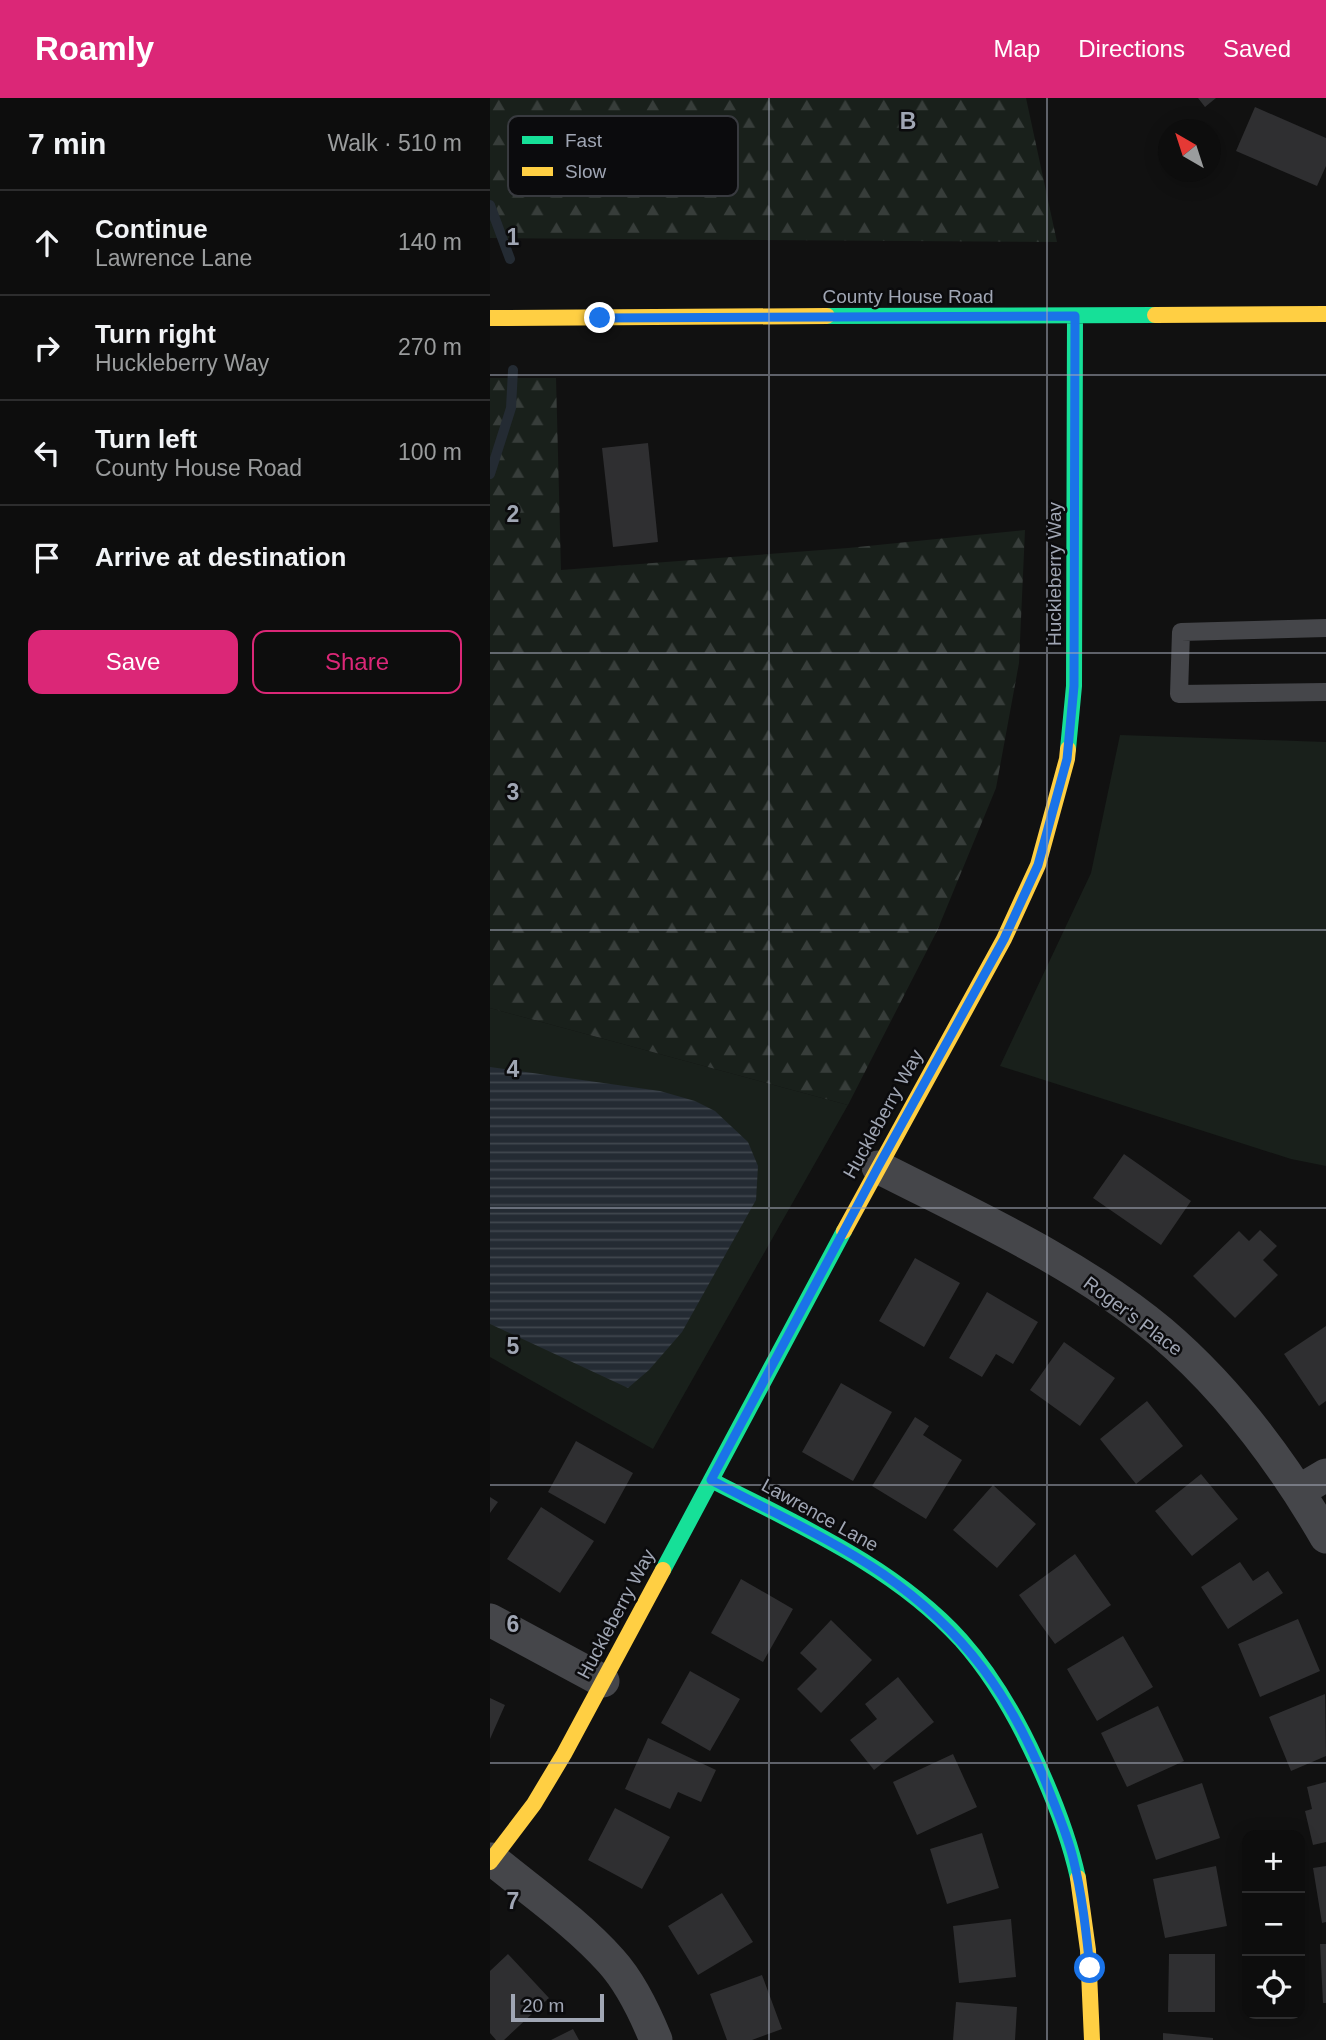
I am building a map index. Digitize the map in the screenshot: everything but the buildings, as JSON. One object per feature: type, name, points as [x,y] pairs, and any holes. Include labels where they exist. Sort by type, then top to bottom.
[{"type":"street","name":"County House Road","points":[[490,318],[1326,314]]},
{"type":"street","name":"Huckleberry Way","points":[[491,1860],[534,1804],[564,1754],[878,1167],[1004,939],[1038,865],[1067,759],[1074,686],[1075,316]]},
{"type":"street","name":"Roger's Place","points":[[878,1167],[1062,1264],[1161,1332],[1223,1394],[1262,1439],[1313,1483],[1326,1537]]},
{"type":"street","name":"Lawrence Lane","points":[[711,1480],[829,1542],[891,1580],[941,1619],[983,1667],[1035,1755],[1073,1857],[1087,1942],[1092,2040]]},
{"type":"street","points":[[490,1619],[603,1681]]},
{"type":"street","points":[[491,1860],[586,1936],[613,1963],[635,1996],[656,2040]]},
{"type":"lane","points":[[1326,628],[1181,632],[1179,694],[1326,692]]},
{"type":"green space","points":[[490,98],[1026,98],[1057,242],[490,238]]},
{"type":"green space","points":[[490,378],[556,378],[561,570],[848,548],[1025,530],[1019,663],[996,788],[937,931],[848,1105],[490,1008]]},
{"type":"green space","points":[[1120,735],[1326,742],[1326,1166],[1291,1159],[1000,1066],[1091,873]]},
{"type":"green space","points":[[490,1008],[848,1105],[653,1449],[490,1357]]},
{"type":"shaded area","points":[[490,1067],[660,1091],[695,1101],[715,1111],[748,1142],[758,1166],[756,1200],[682,1332],[649,1370],[628,1388],[490,1324]]},
{"type":"waterway","points":[[490,205],[510,259]]},
{"type":"waterway","points":[[490,474],[511,408],[513,370]]},
{"type":"traffic: fast","points":[[827,316],[1155,315]]},
{"type":"traffic: fast","points":[[1068,749],[1074,686],[1075,316]]},
{"type":"traffic: fast","points":[[663,1570],[844,1231]]},
{"type":"traffic: fast","points":[[711,1480],[844,1549],[906,1590],[961,1640],[994,1683],[1029,1746],[1060,1818],[1078,1878]]},
{"type":"traffic: slow","points":[[1155,315],[1326,314]]},
{"type":"traffic: slow","points":[[490,318],[827,316]]},
{"type":"traffic: slow","points":[[844,1231],[1004,939],[1038,865],[1068,749]]},
{"type":"traffic: slow","points":[[490,1862],[534,1804],[564,1754],[663,1570]]},
{"type":"traffic: slow","points":[[1078,1878],[1088,1950],[1092,2040]]},
{"type":"route","points":[[600,318],[1075,316],[1074,686],[1067,759],[1038,865],[1004,939],[878,1167],[711,1480],[829,1542],[881,1573],[941,1619],[983,1667],[1035,1755],[1061,1822],[1073,1857],[1090,1968]]}]
